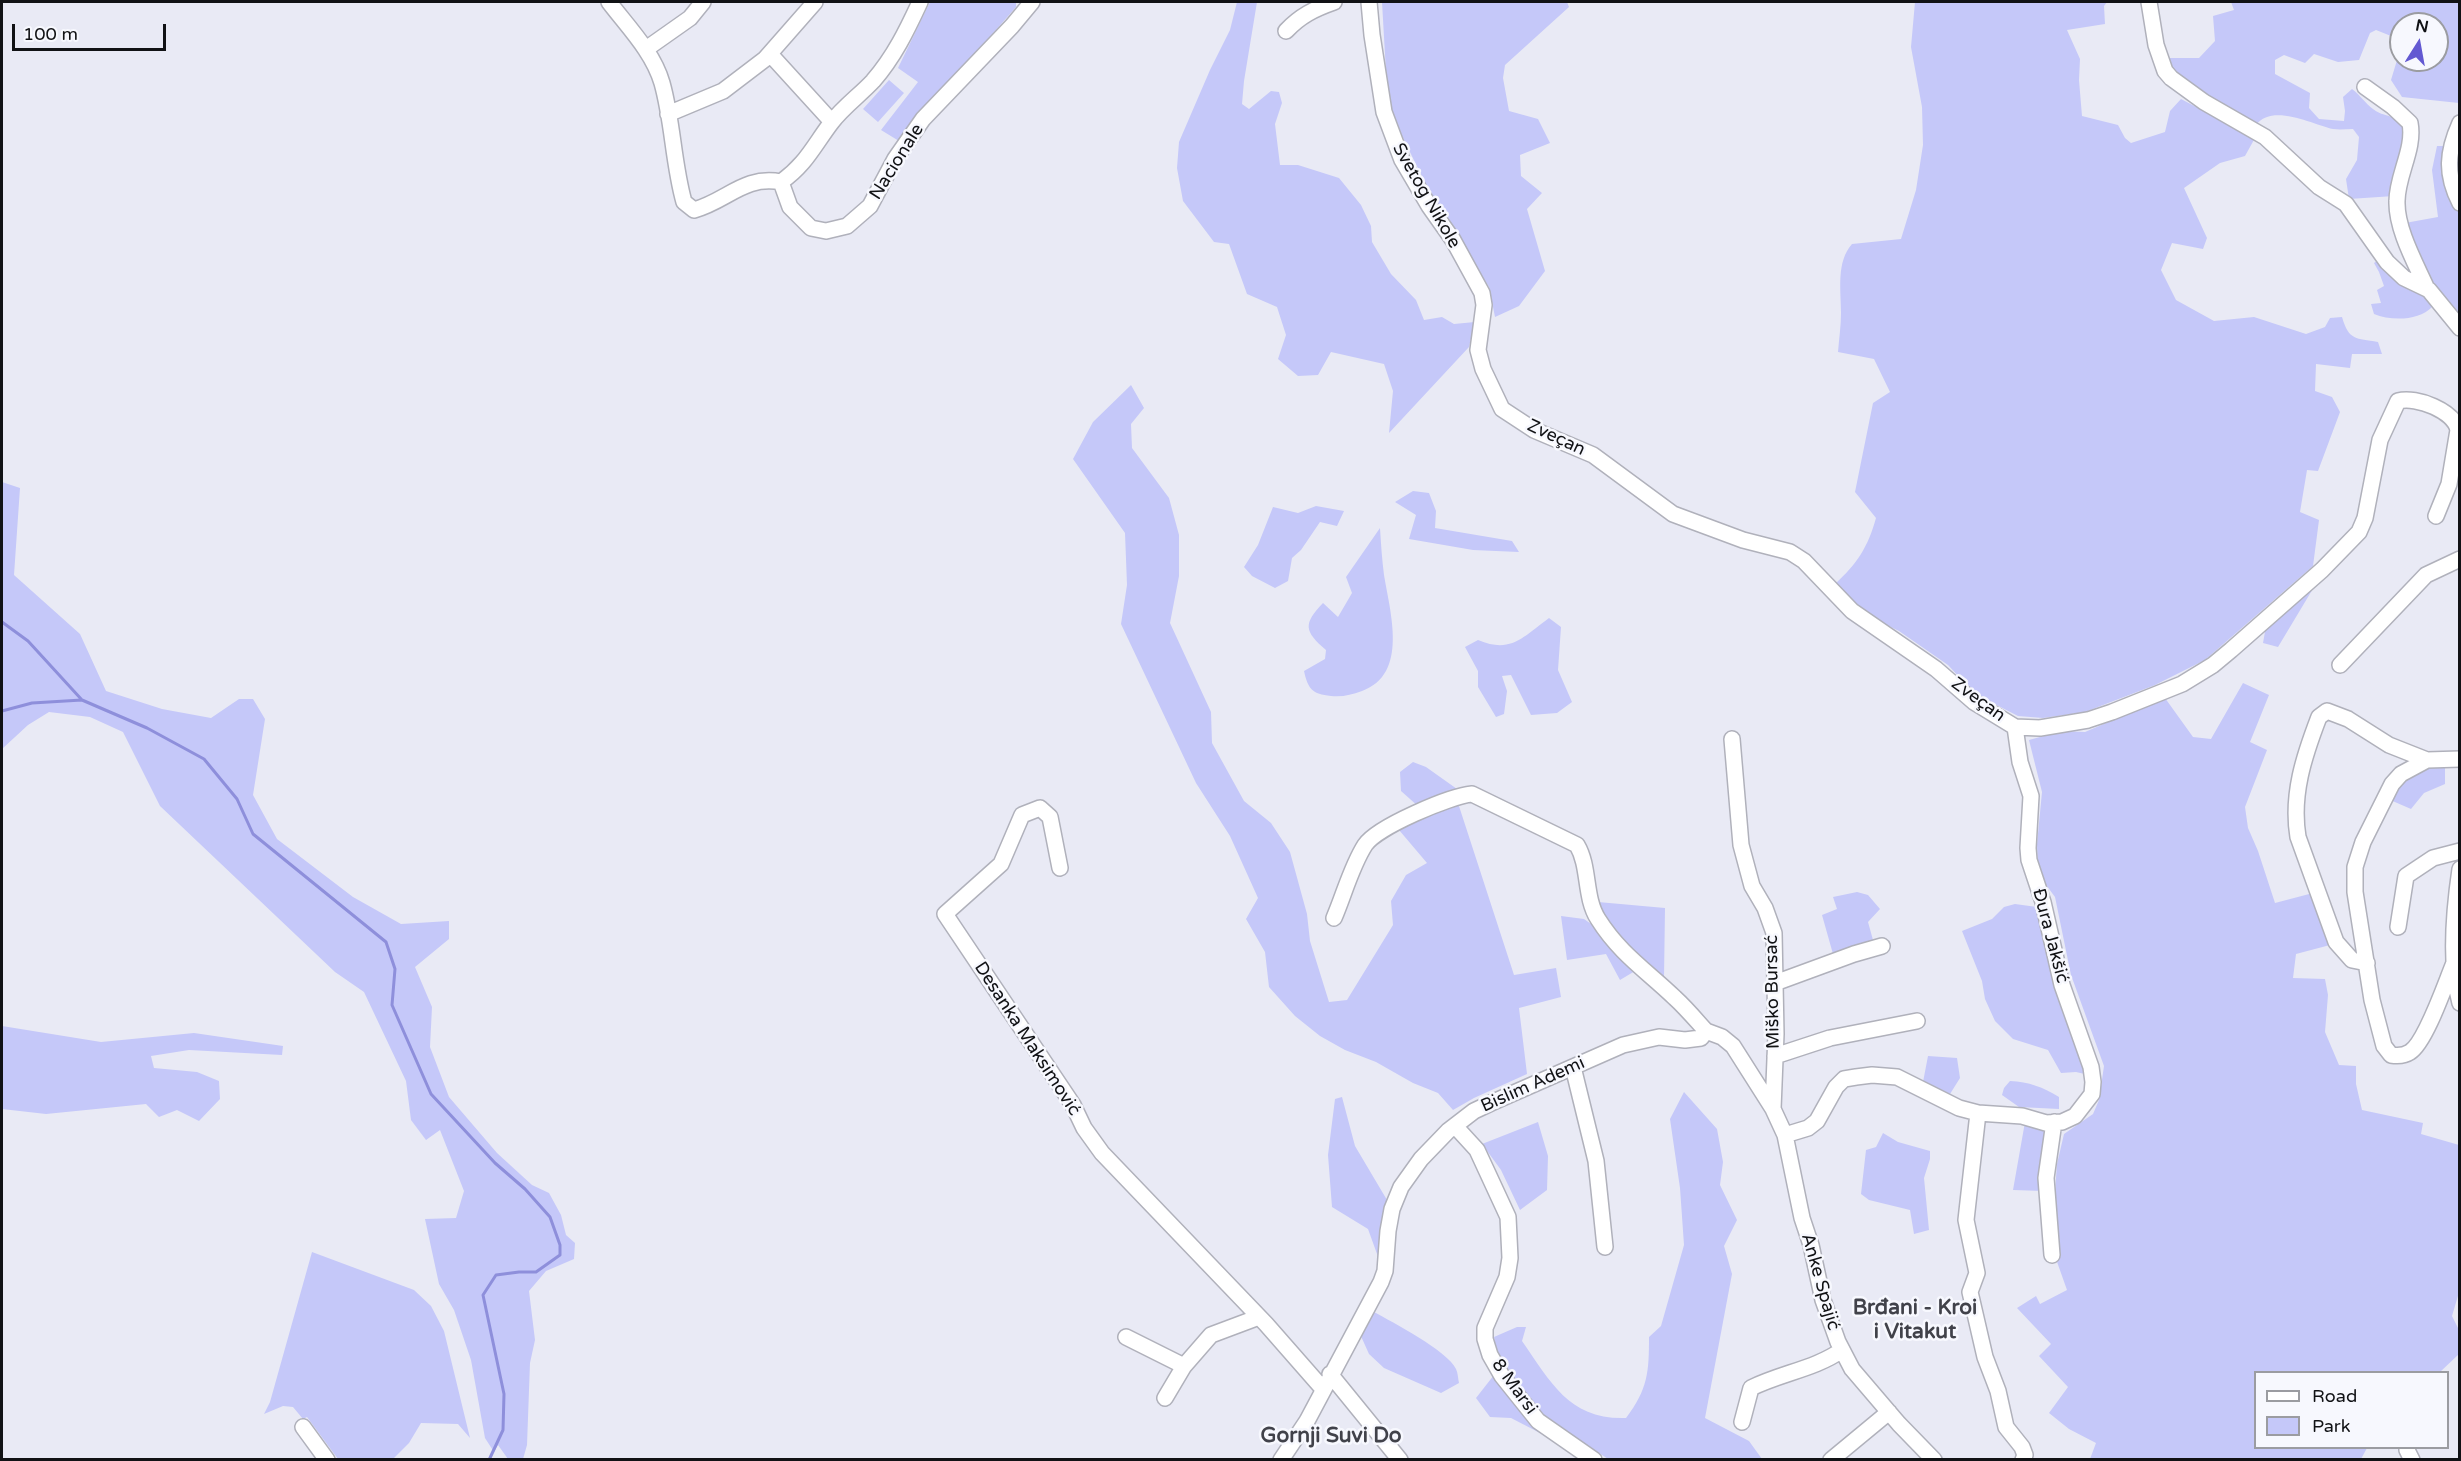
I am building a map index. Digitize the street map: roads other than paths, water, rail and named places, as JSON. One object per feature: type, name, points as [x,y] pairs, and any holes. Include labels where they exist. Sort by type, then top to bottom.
[{"type":"street","points":[[609,2],[646,49],[662,82],[676,169],[684,202],[694,210],[742,186],[758,181],[781,182],[798,170],[832,122],[872,82],[897,50],[920,2]]},
{"type":"street","points":[[646,49],[690,18],[703,2]]},
{"type":"street","points":[[668,114],[723,91],[770,54],[815,2]]},
{"type":"street","points":[[1286,31],[1313,9],[1334,2]]},
{"type":"street","name":"Svetog Nikole","points":[[1369,2],[1380,95],[1393,139],[1402,160],[1429,206],[1453,240],[1482,293],[1484,305],[1478,350]]},
{"type":"street","points":[[2149,2],[2156,45],[2165,70],[2171,78],[2204,102],[2265,137],[2319,187],[2346,204],[2387,261],[2404,278],[2427,289]]},
{"type":"street","name":"Nacionale","points":[[781,182],[790,207],[811,228],[826,231],[847,226],[870,206],[895,159],[923,119],[1012,26],[1029,3]]},
{"type":"street","points":[[770,54],[832,122]]},
{"type":"street","points":[[2365,87],[2393,107],[2410,123],[2411,139],[2397,201],[2408,246],[2427,289],[2460,328]]},
{"type":"street","points":[[2460,123],[2453,139],[2448,161],[2451,186],[2460,203]]},
{"type":"street","name":"Zveçan","points":[[1478,350],[1483,369],[1502,409],[1534,430],[1593,455],[1673,514],[1743,540],[1790,552],[1804,561],[1852,611],[1936,669],[1974,702],[2015,727],[2040,728],[2088,720],[2182,684],[2213,665],[2322,570],[2359,532],[2365,518],[2380,440],[2398,400],[2409,399],[2436,409],[2454,419],[2459,431],[2449,484],[2436,516]]},
{"type":"street","points":[[2340,665],[2426,575],[2460,559]]},
{"type":"street","points":[[2367,963],[2352,960],[2336,942],[2298,837],[2295,813],[2298,782],[2319,717],[2327,711],[2348,719],[2389,745],[2427,760]]},
{"type":"street","name":"Ðura Jakšić","points":[[2015,727],[2020,762],[2031,796],[2029,861],[2043,902],[2062,984],[2091,1067],[2093,1082],[2092,1094],[2084,1107],[2075,1116],[2062,1122],[2054,1122]]},
{"type":"street","name":"Miško Bursać","points":[[1732,739],[1741,845],[1752,886],[1765,908],[1774,933],[1773,1109]]},
{"type":"street","points":[[2459,758],[2427,760],[2401,774],[2392,784],[2357,855],[2355,892],[2372,1000],[2384,1046],[2391,1055],[2409,1053],[2414,1048],[2434,1015],[2454,963],[2457,945],[2455,904],[2460,869]]},
{"type":"street","points":[[1334,918],[1366,843],[1384,830],[1422,811],[1458,796],[1472,794],[1577,845],[1584,857],[1596,917],[1614,942],[1707,1031],[1722,1037],[1733,1046],[1773,1109]]},
{"type":"street","name":"Desanka Maksimović","points":[[1060,868],[1050,817],[1040,808],[1022,815],[1001,864],[945,914],[1073,1105],[1084,1128],[1102,1154],[1258,1317],[1323,1389]]},
{"type":"street","points":[[2398,927],[2406,876],[2433,858],[2460,851]]},
{"type":"street","points":[[1775,983],[1882,946]]},
{"type":"street","points":[[2454,963],[2460,1003]]},
{"type":"street","points":[[1775,1056],[1830,1038],[1917,1021]]},
{"type":"street","name":"Bislim Ademi","points":[[1281,1460],[1296,1439],[1385,1271],[1390,1220],[1401,1187],[1435,1143],[1474,1111],[1623,1045],[1659,1037],[1685,1040],[1701,1038],[1707,1031]]},
{"type":"street","points":[[1573,1067],[1596,1161],[1605,1247]]},
{"type":"street","points":[[1785,1135],[1808,1128],[1817,1121],[1836,1087],[1844,1079],[1864,1076],[1897,1077],[1913,1083],[1944,1102],[1978,1113],[2001,1113],[2046,1123],[2054,1122],[2046,1179],[2052,1255]]},
{"type":"street","name":"Anke Spajić","points":[[1773,1109],[1785,1135],[1802,1218],[1811,1245],[1823,1300],[1842,1350],[1852,1369],[1932,1459]]},
{"type":"street","points":[[1978,1113],[1966,1220],[1977,1274],[1970,1292],[1983,1349],[1998,1391],[2006,1427],[2022,1447],[2025,1455],[2023,1460]]},
{"type":"street","name":"8 Marsi","points":[[1455,1126],[1477,1150],[1508,1217],[1510,1258],[1507,1277],[1485,1328],[1485,1339],[1490,1355],[1502,1376],[1538,1421],[1594,1460]]},
{"type":"street","points":[[1165,1398],[1184,1366],[1211,1335],[1258,1317]]},
{"type":"street","points":[[1126,1337],[1184,1366]]},
{"type":"street","points":[[1742,1422],[1751,1388],[1764,1381],[1826,1361],[1842,1350]]},
{"type":"street","points":[[1330,1374],[1400,1460]]},
{"type":"street","points":[[1832,1460],[1889,1412]]},
{"type":"street","points":[[303,1426],[327,1460]]},
{"type":"waterway","points":[[2,622],[28,641],[82,700],[147,728],[204,759],[237,799],[253,834],[386,942],[395,969],[392,1005],[431,1094],[495,1163],[525,1189],[550,1217],[560,1245],[560,1255],[536,1272],[496,1275],[483,1295],[504,1394],[503,1430],[489,1460]]},
{"type":"waterway","points":[[2,711],[32,703],[82,700]]},
{"type":"district","name":"Brđani - Kroi i Vitakut","points":[[1915,1320]]},
{"type":"district","name":"Gornji Suvi Do","points":[[1331,1436]]}]
